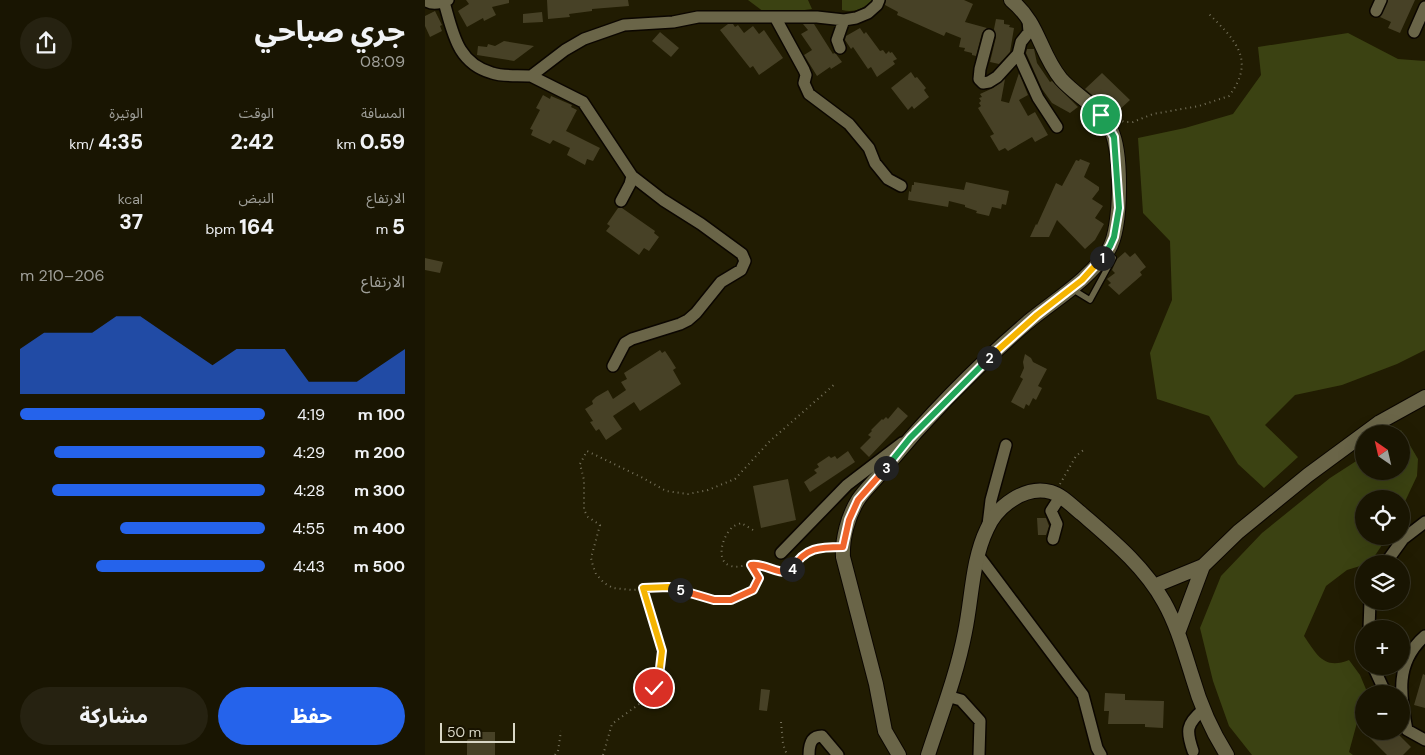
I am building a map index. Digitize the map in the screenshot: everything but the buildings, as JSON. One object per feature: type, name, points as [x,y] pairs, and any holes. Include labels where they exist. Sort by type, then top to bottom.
[{"type":"street","points":[[425,0],[437,4],[446,1],[455,39],[469,62],[493,74],[531,76],[583,102],[632,176],[663,200],[701,224],[742,254],[745,261],[741,270],[721,282],[697,313],[680,324],[625,343],[613,366]]},
{"type":"street","points":[[531,76],[565,50],[584,39],[625,26],[673,22],[698,17],[817,17],[844,20],[857,18],[868,13],[877,6],[879,0]]},
{"type":"street","points":[[899,755],[885,731],[876,684],[843,558],[843,547],[849,520],[858,500],[910,438],[997,350],[1037,315],[1082,280],[1106,253],[1114,237],[1117,224],[1119,208],[1115,148],[1111,130],[1101,115],[1056,72],[1027,16],[1011,0]]},
{"type":"street","points":[[1415,32],[1425,7]]},
{"type":"street","points":[[989,35],[980,68],[979,79],[983,83],[997,77],[1018,54],[1021,42],[1029,32],[1027,16]]},
{"type":"street","points":[[775,17],[804,70],[806,75],[804,83],[809,94],[849,124],[869,148],[875,163],[888,179],[901,186]]},
{"type":"street","points":[[840,48],[837,40],[844,20]]},
{"type":"street","points":[[1018,54],[1038,98],[1057,127]]},
{"type":"street","points":[[621,201],[632,176]]},
{"type":"street","points":[[1155,586],[1203,566],[1238,532],[1308,475],[1380,422],[1425,397]]},
{"type":"street","points":[[781,553],[847,485],[890,451],[910,438]]},
{"type":"street","points":[[928,755],[965,633],[978,554],[987,527],[991,500],[1006,445]]},
{"type":"street","points":[[987,527],[1001,510],[1022,494],[1032,492],[1055,495],[1090,521],[1132,559],[1155,586],[1165,603],[1178,633],[1203,710],[1227,755]]},
{"type":"street","points":[[1053,539],[1057,524],[1051,511],[1055,495]]},
{"type":"street","points":[[1391,555],[1403,538],[1425,522]]},
{"type":"street","points":[[978,554],[1083,695],[1097,748],[1101,755]]},
{"type":"street","points":[[1178,633],[1203,566]]},
{"type":"street","points":[[1403,685],[1403,669],[1413,650],[1425,636]]},
{"type":"street","points":[[947,696],[961,700],[979,721],[979,755]]},
{"type":"street","points":[[1193,751],[1188,738],[1189,725],[1193,718],[1203,710]]},
{"type":"street","points":[[1410,729],[1425,740]]},
{"type":"street","points":[[809,755],[809,745],[812,740],[817,736],[822,736],[838,755]]},
{"type":"lane","points":[[1071,288],[1090,300],[1113,258]]},
{"type":"path","points":[[1101,115],[1124,122],[1133,122],[1161,112],[1170,112],[1207,104],[1229,96],[1243,68],[1243,58],[1236,44],[1207,12]]},
{"type":"path","points":[[751,565],[759,578],[753,590],[731,600],[714,600],[669,587],[632,590],[613,588],[603,582],[596,574],[591,558],[600,525],[588,517],[583,510],[585,480],[581,464],[587,451],[643,478],[665,491],[688,494],[709,490],[735,479],[770,441],[836,384]]},
{"type":"path","points":[[1055,495],[1075,456],[1086,448]]},
{"type":"path","points":[[753,530],[741,523],[733,526],[728,532],[722,547],[724,562],[730,566],[761,564],[783,573],[790,572],[800,557],[807,551],[819,548],[843,547]]},
{"type":"path","points":[[603,755],[612,724],[646,699],[654,688],[659,676],[662,651],[643,588]]},
{"type":"path","points":[[781,722],[783,744],[787,755]]},
{"type":"path","points":[[555,755],[558,751],[561,731]]},
{"type":"green space","points":[[748,0],[808,0],[812,9],[768,15]]},
{"type":"green space","points":[[842,0],[872,0],[866,6],[851,11],[842,10]]},
{"type":"green space","points":[[1348,33],[1398,59],[1425,61],[1425,350],[1397,364],[1342,385],[1295,395],[1265,425],[1298,457],[1264,488],[1238,464],[1209,416],[1157,399],[1150,353],[1172,300],[1170,241],[1143,213],[1138,138],[1185,128],[1233,114],[1261,75],[1258,47]]},
{"type":"green space","points":[[1410,445],[1418,459],[1417,476],[1410,491],[1355,490],[1355,545],[1382,545],[1375,555],[1355,555],[1355,568],[1347,570],[1326,586],[1304,636],[1317,655],[1327,662],[1340,663],[1349,660],[1355,668],[1355,675],[1360,675],[1364,685],[1355,685],[1355,730],[1349,752],[1353,755],[1252,755],[1229,726],[1213,681],[1200,628],[1221,576],[1262,533],[1330,478],[1355,462],[1355,480],[1410,480]]},
{"type":"route","points":[[654,688],[662,665],[662,651],[643,588],[669,587],[714,600],[731,600],[753,590],[759,578],[751,565],[761,564],[783,573],[790,572],[800,557],[807,551],[819,548],[843,547],[849,520],[858,500],[910,438],[997,350],[1037,315],[1082,280],[1106,253],[1114,237],[1119,208],[1119,186],[1114,137],[1101,115]]}]
